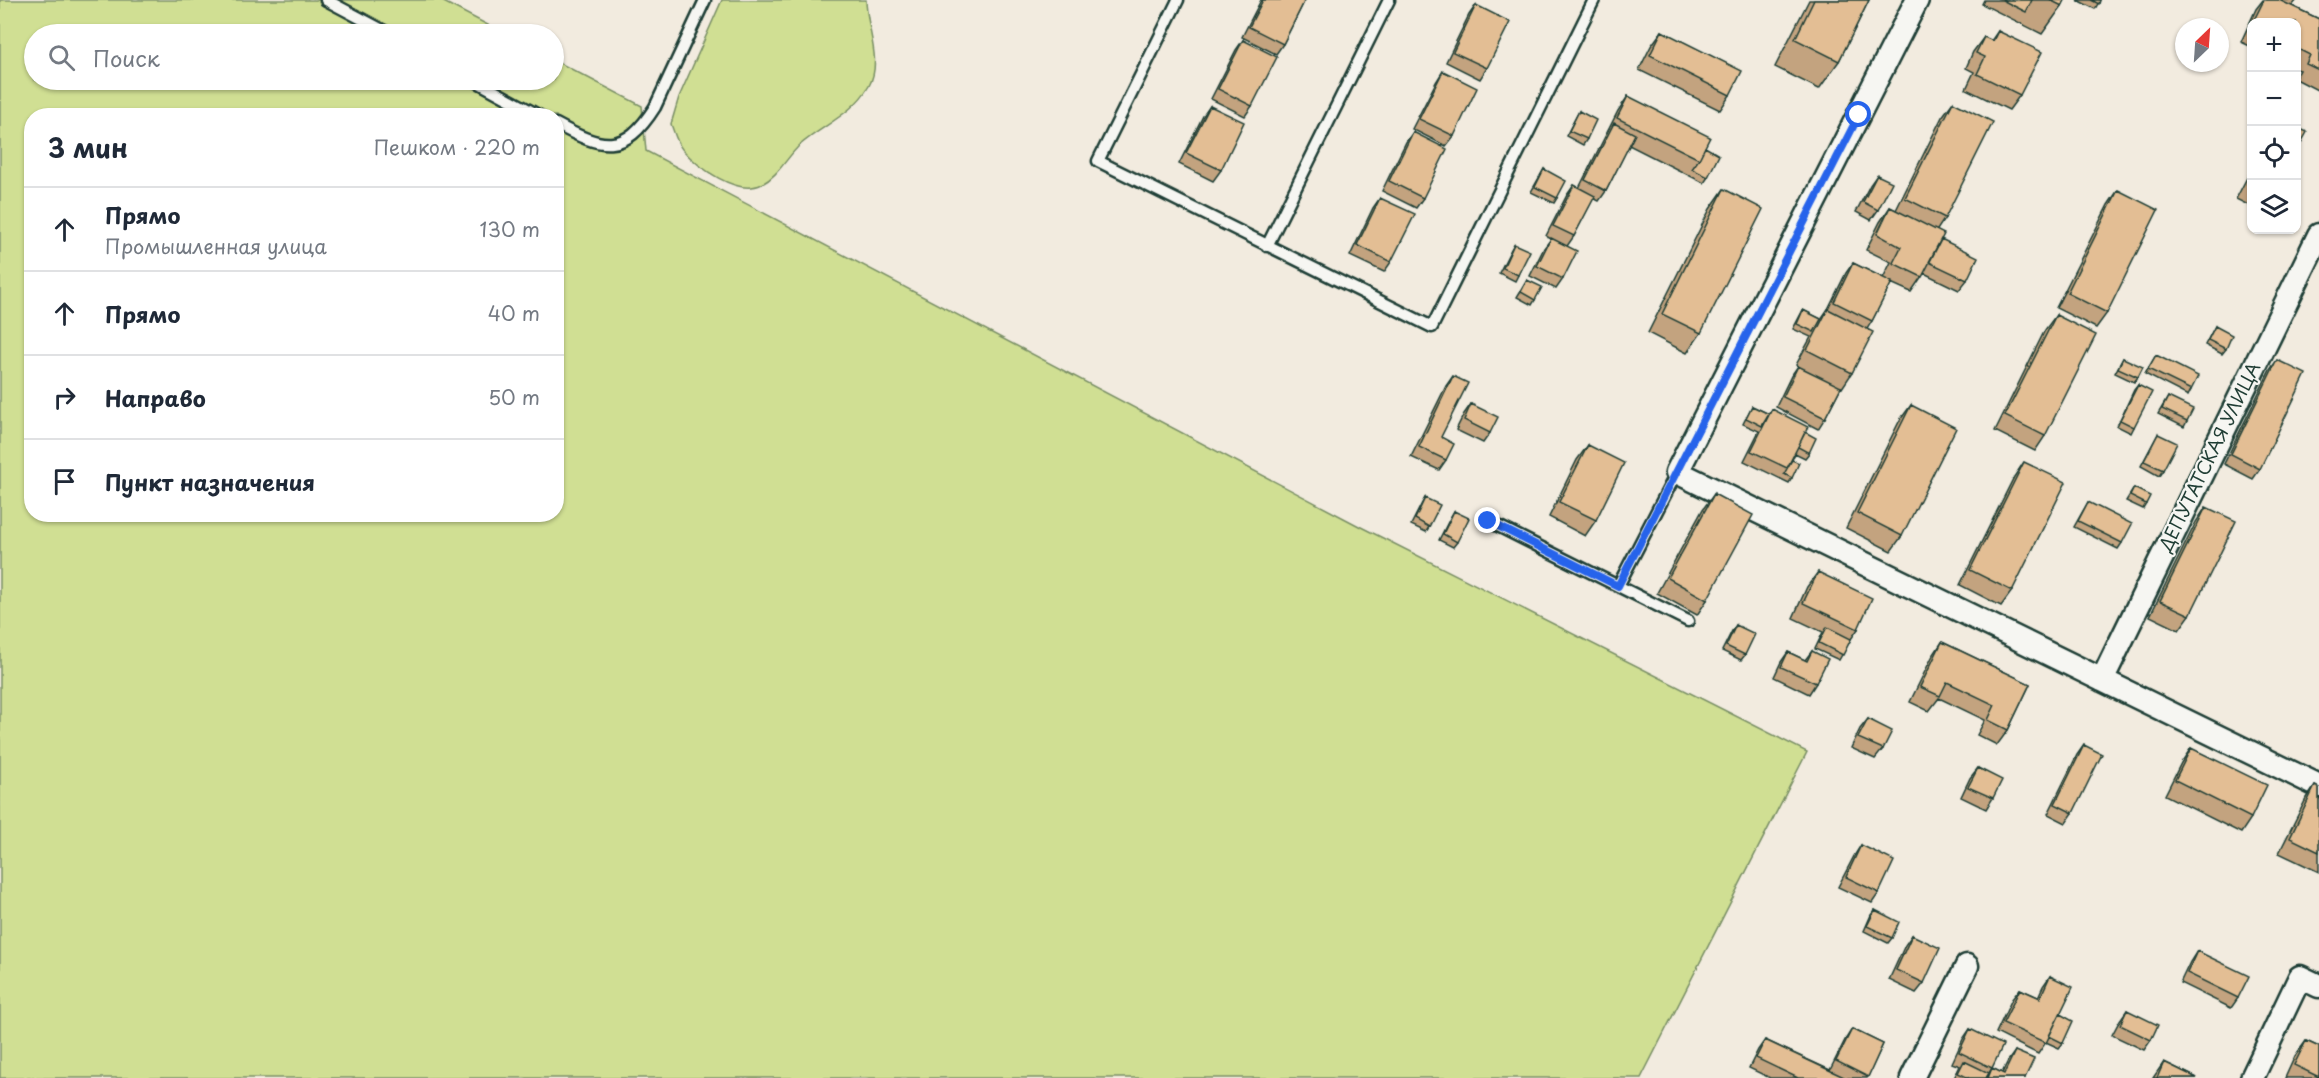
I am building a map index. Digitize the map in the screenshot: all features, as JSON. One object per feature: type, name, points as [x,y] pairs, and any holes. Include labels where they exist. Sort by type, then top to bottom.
[{"type":"street","points":[[1917,0],[1677,472],[2319,786]]},
{"type":"street","name":"ДЕПУТАТСКАЯ УЛИЦА","points":[[2102,680],[2319,235]]},
{"type":"street","points":[[1912,1078],[1967,966]]},
{"type":"street","points":[[2252,1078],[2300,977],[2319,986]]},
{"type":"lane","points":[[326,0],[371,24]]},
{"type":"lane","points":[[564,128],[600,144],[616,143],[632,136],[655,107],[705,0]]},
{"type":"lane","points":[[1178,0],[1098,161],[1432,327],[1594,0]]},
{"type":"lane","points":[[1268,246],[1389,0]]},
{"type":"lane","points":[[492,90],[525,108]]},
{"type":"lane","points":[[1618,586],[1677,472]]},
{"type":"lane","points":[[1488,521],[1688,621]]},
{"type":"green space","points":[[0,0],[440,0],[486,24],[24,24],[24,90],[564,90],[564,65],[642,106],[646,151],[1359,526],[1807,752],[1641,1078],[0,1078]]},
{"type":"green space","points":[[722,0],[866,0],[874,55],[873,76],[869,86],[846,112],[800,145],[768,181],[752,187],[741,187],[730,183],[698,164],[680,147],[671,124],[679,97]]},
{"type":"building","points":[[1263,0],[1305,0],[1283,44],[1249,27]]},
{"type":"building","points":[[1814,0],[1869,0],[1839,61],[1795,39]]},
{"type":"building","points":[[2002,0],[2032,0],[2026,12]]},
{"type":"building","points":[[2050,0],[2065,0],[2062,6]]},
{"type":"building","points":[[2264,0],[2279,0],[2319,19],[2319,70],[2306,64],[2310,55],[2301,50],[2301,18],[2255,18]]},
{"type":"building","points":[[1476,5],[1510,22],[1487,68],[1453,52]]},
{"type":"building","points":[[1662,31],[1742,71],[1730,95],[1650,55]]},
{"type":"building","points":[[1998,31],[2042,52],[2020,95],[1977,74],[1985,57],[1976,53],[1984,37],[1993,41]]},
{"type":"building","points":[[1243,40],[1277,57],[1252,106],[1218,89]]},
{"type":"building","points":[[1443,71],[1477,88],[1454,136],[1419,119]]},
{"type":"building","points":[[1628,96],[1710,137],[1699,159],[1617,118]]},
{"type":"building","points":[[1953,102],[1993,122],[1945,218],[1905,198]]},
{"type":"building","points":[[1210,106],[1244,122],[1221,170],[1186,153]]},
{"type":"building","points":[[1579,111],[1596,120],[1587,139],[1569,131]]},
{"type":"building","points":[[1614,123],[1635,134],[1606,191],[1585,180]]},
{"type":"building","points":[[2301,129],[2307,132],[2301,143]]},
{"type":"building","points":[[1413,132],[1447,149],[1423,198],[1389,181]]},
{"type":"building","points":[[1705,147],[1719,155],[1708,177],[1692,169]]},
{"type":"building","points":[[1544,169],[1566,181],[1557,198],[1535,187]]},
{"type":"building","points":[[1877,175],[1892,182],[1878,210],[1863,202]]},
{"type":"building","points":[[1574,185],[1595,196],[1574,236],[1553,226]]},
{"type":"building","points":[[1724,189],[1763,209],[1701,333],[1662,314]]},
{"type":"building","points":[[2118,190],[2158,210],[2107,313],[2067,293]]},
{"type":"building","points":[[1380,198],[1415,214],[1391,262],[1357,245]]},
{"type":"building","points":[[1890,207],[1944,234],[1922,277],[1893,263],[1901,247],[1877,234]]},
{"type":"building","points":[[1551,238],[1577,251],[1563,279],[1537,266]]},
{"type":"building","points":[[1941,239],[1978,257],[1967,280],[1929,262]]},
{"type":"building","points":[[1514,244],[1530,251],[1518,275],[1503,268]]},
{"type":"building","points":[[1853,263],[1892,282],[1872,321],[1834,302]]},
{"type":"building","points":[[1527,280],[1542,287],[1535,300],[1521,292]]},
{"type":"building","points":[[1828,309],[1873,332],[1852,373],[1807,350]]},
{"type":"building","points":[[1803,310],[1821,319],[1814,332],[1797,324]]},
{"type":"building","points":[[2056,315],[2096,335],[2045,436],[2005,416]]},
{"type":"building","points":[[2215,326],[2232,335],[2226,349],[2208,340]]},
{"type":"building","points":[[2156,355],[2198,376],[2191,390],[2148,369]]},
{"type":"building","points":[[2123,358],[2143,367],[2138,377],[2118,368]]},
{"type":"building","points":[[2277,360],[2306,374],[2260,469],[2231,454]]},
{"type":"building","points":[[1798,366],[1841,387],[1825,418],[1783,397]]},
{"type":"building","points":[[1453,376],[1468,383],[1441,437],[1454,444],[1446,460],[1419,447]]},
{"type":"building","points":[[2138,385],[2152,392],[2134,427],[2120,420]]},
{"type":"building","points":[[2168,397],[2193,409],[2187,421],[2162,409]]},
{"type":"building","points":[[1471,404],[1498,417],[1490,433],[1464,420]]},
{"type":"building","points":[[1911,405],[1956,428],[1902,536],[1857,513]]},
{"type":"building","points":[[1752,406],[1769,414],[1762,426],[1746,418]]},
{"type":"building","points":[[1772,409],[1808,427],[1787,468],[1751,451]]},
{"type":"building","points":[[1805,432],[1816,438],[1809,453],[1798,447]]},
{"type":"building","points":[[2158,434],[2177,443],[2163,470],[2144,461]]},
{"type":"building","points":[[1588,445],[1624,463],[1596,520],[1559,502]]},
{"type":"building","points":[[1792,460],[1799,463],[1792,478],[1784,474]]},
{"type":"building","points":[[2024,462],[2066,482],[2012,591],[1970,570]]},
{"type":"building","points":[[2134,488],[2150,496],[2146,504],[2130,496]]},
{"type":"building","points":[[1714,494],[1753,515],[1707,600],[1668,578]]},
{"type":"building","points":[[1425,498],[1440,505],[1429,527],[1415,519]]},
{"type":"building","points":[[2088,502],[2132,524],[2122,543],[2078,521]]},
{"type":"building","points":[[2206,507],[2236,521],[2190,615],[2160,601]]},
{"type":"building","points":[[1454,511],[1469,518],[1457,542],[1443,534]]},
{"type":"building","points":[[1818,572],[1872,598],[1858,629],[1803,603]]},
{"type":"building","points":[[1736,625],[1755,634],[1745,655],[1726,646]]},
{"type":"building","points":[[1827,627],[1851,639],[1843,655],[1819,643]]},
{"type":"building","points":[[1942,642],[2030,684],[2008,730],[1988,720],[1995,705],[1947,682],[1940,696],[1920,687]]},
{"type":"building","points":[[1812,651],[1828,659],[1816,683],[1781,667],[1788,652],[1807,661]]},
{"type":"building","points":[[1868,719],[1892,731],[1883,749],[1858,738]]},
{"type":"building","points":[[2084,745],[2102,754],[2073,813],[2055,804]]},
{"type":"building","points":[[2191,748],[2267,785],[2251,818],[2175,780]]},
{"type":"building","points":[[1978,768],[2002,780],[1993,798],[1968,787]]},
{"type":"building","points":[[2315,786],[2319,788],[2319,852],[2290,838]]},
{"type":"building","points":[[1861,845],[1894,861],[1879,893],[1846,877]]},
{"type":"building","points":[[1875,910],[1899,922],[1892,938],[1867,926]]},
{"type":"building","points":[[1912,935],[1940,948],[1924,983],[1896,970]]},
{"type":"building","points":[[2197,951],[2249,976],[2238,998],[2187,973]]},
{"type":"building","points":[[2050,976],[2073,987],[2046,1043],[2003,1023],[2020,989],[2040,998]]},
{"type":"building","points":[[2127,1010],[2158,1025],[2151,1040],[2120,1025]]},
{"type":"building","points":[[2060,1014],[2073,1021],[2063,1043],[2049,1036]]},
{"type":"building","points":[[1852,1029],[1883,1044],[1868,1077],[1836,1061]]},
{"type":"building","points":[[1970,1029],[2003,1045],[1992,1068],[1959,1052]]},
{"type":"building","points":[[1765,1040],[1846,1078],[1798,1078],[1756,1058]]},
{"type":"building","points":[[2306,1041],[2319,1047],[2319,1077],[2294,1065]]},
{"type":"building","points":[[2015,1051],[2034,1059],[2025,1078],[1988,1078],[1992,1068],[2004,1074]]},
{"type":"building","points":[[1964,1061],[1989,1073],[1986,1078],[1969,1078],[1958,1073]]},
{"type":"building","points":[[2164,1062],[2197,1078],[2157,1078]]},
{"type":"route","points":[[1488,521],[1618,586],[1859,115]]}]
